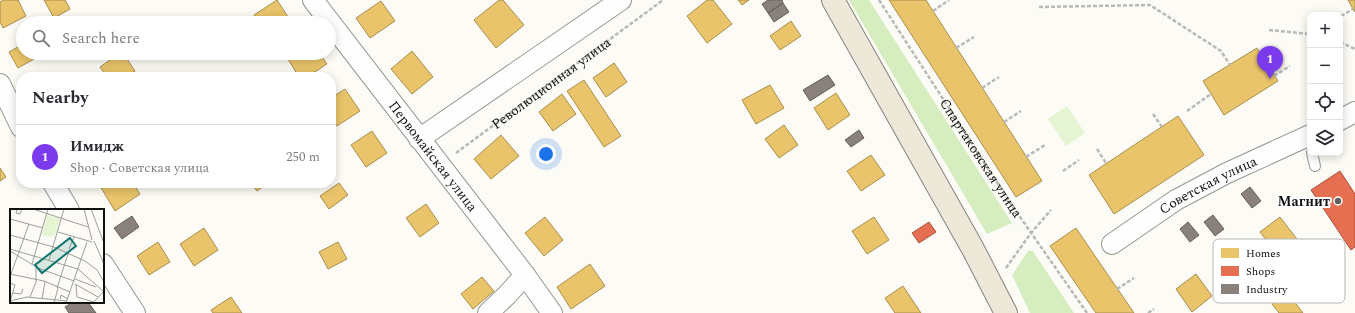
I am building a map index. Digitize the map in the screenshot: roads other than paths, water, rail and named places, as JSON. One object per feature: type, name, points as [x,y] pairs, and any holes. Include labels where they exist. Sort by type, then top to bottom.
[{"type":"main road","points":[[833,0],[896,110],[1006,313]]},
{"type":"street","name":"Первомайская улица","points":[[313,0],[325,16]]},
{"type":"street","name":"Революционная улица","points":[[419,139],[621,0]]},
{"type":"street","name":"Первомайская улица","points":[[336,30],[525,275],[552,313]]},
{"type":"street","points":[[0,84],[16,118]]},
{"type":"street","points":[[1343,118],[1355,112]]},
{"type":"street","name":"Советская улица","points":[[1112,244],[1176,200],[1227,173],[1307,144]]},
{"type":"street","points":[[56,188],[68,209]]},
{"type":"street","points":[[104,266],[135,313]]},
{"type":"street","points":[[488,313],[507,296],[525,275]]},
{"type":"lane","points":[[1313,156],[1315,166]]},
{"type":"place","name":"Имидж","points":[[1270,79]]},
{"type":"place","name":"Магнит","points":[[1338,201]]}]
